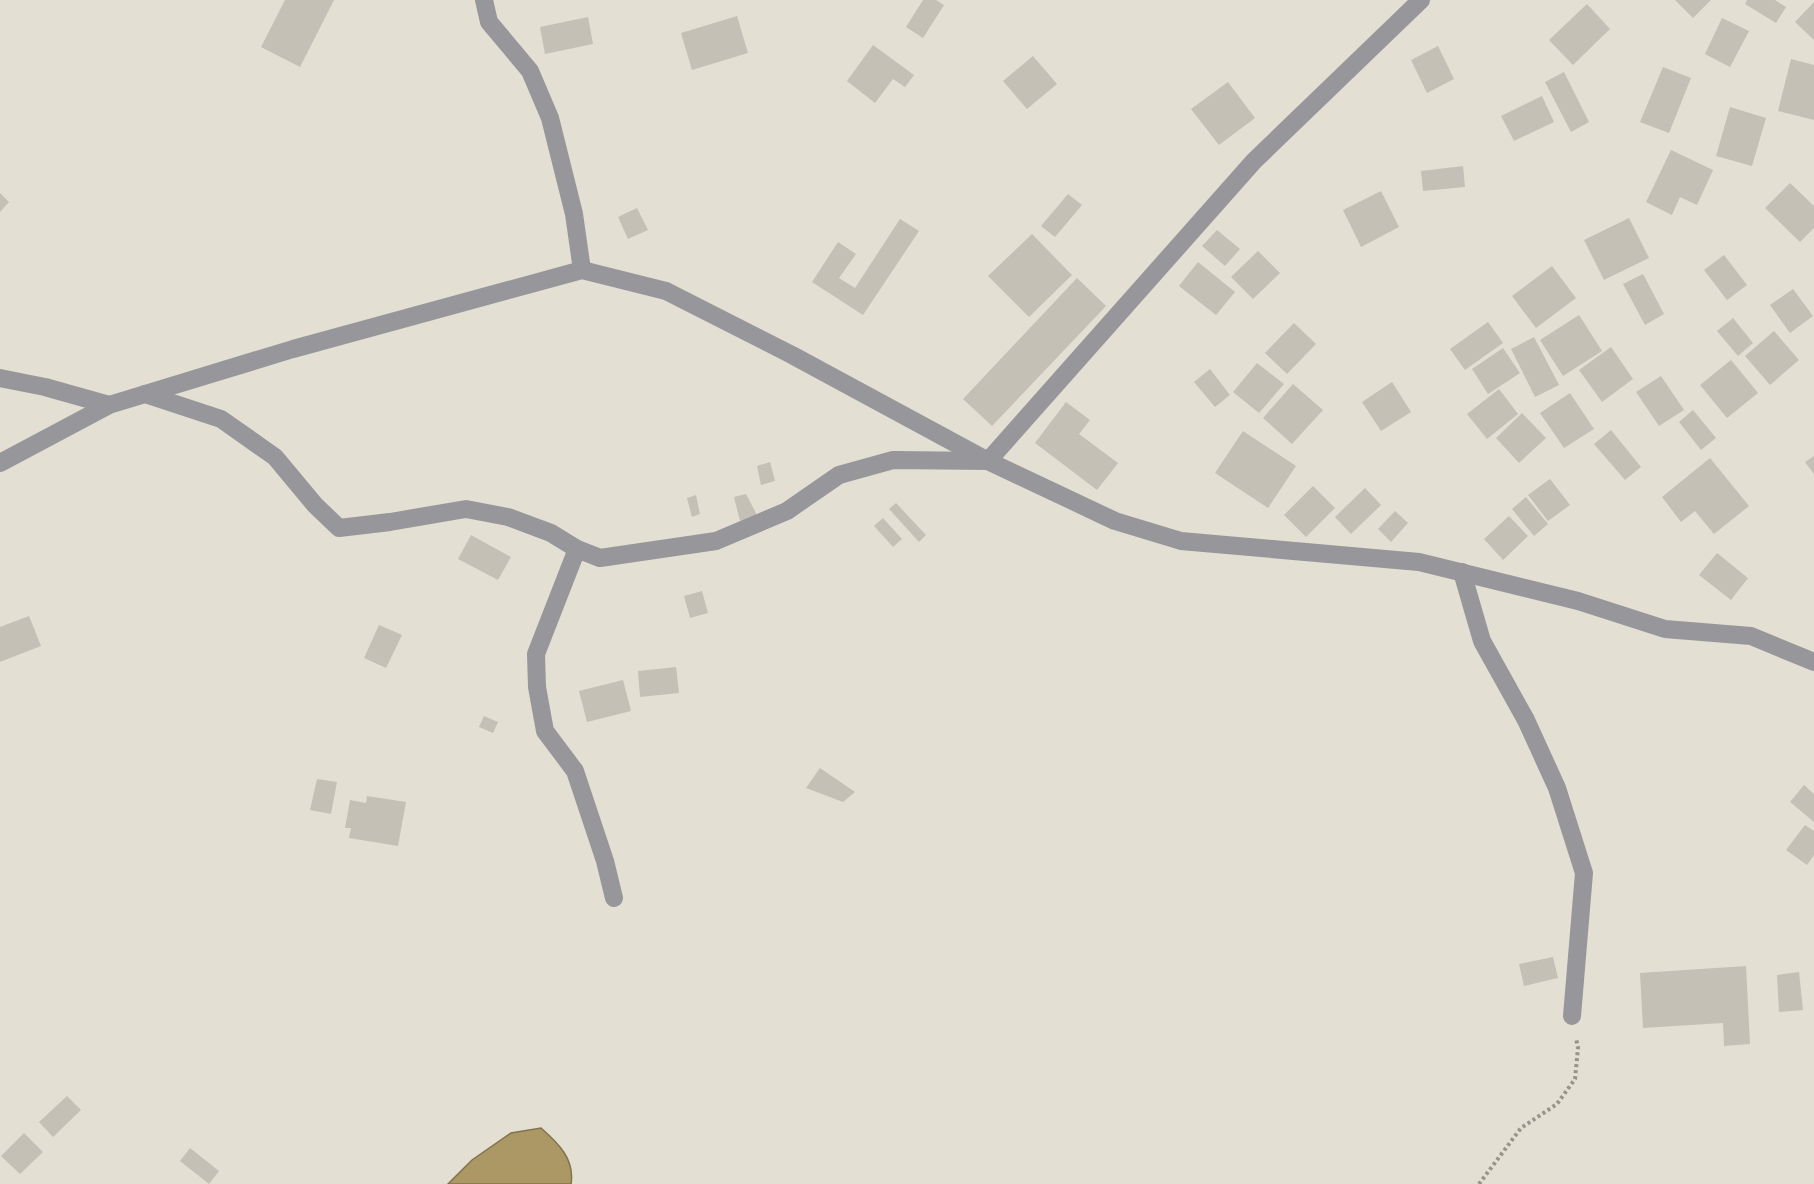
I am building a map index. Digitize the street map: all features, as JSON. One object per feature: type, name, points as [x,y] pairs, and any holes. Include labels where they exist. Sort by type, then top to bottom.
[{"type":"street","points":[[484,0],[489,22],[530,70],[550,118],[574,214],[582,270]]},
{"type":"street","points":[[145,394],[221,419],[230,425],[275,458],[315,505],[339,528],[466,509],[508,517],[551,533],[577,549],[600,558],[716,541],[787,511],[839,475],[893,460],[987,461],[1254,161],[1420,0]]},
{"type":"street","points":[[0,463],[109,405],[293,349],[582,270],[666,291],[792,355],[987,461],[1115,521],[1181,542],[1419,561],[1578,601],[1665,629],[1751,636],[1814,662]]},
{"type":"street","points":[[0,378],[45,387],[109,405]]},
{"type":"street","points":[[577,549],[536,654],[537,687],[545,731],[575,771],[605,861],[614,898]]},
{"type":"street","points":[[1462,572],[1482,641],[1526,720],[1557,788],[1584,873],[1572,1016]]},
{"type":"path","points":[[1479,1184],[1521,1128],[1557,1104],[1575,1079],[1578,1048],[1572,1016]]},
{"type":"shaded area","points":[[541,1128],[568,1159],[572,1175],[571,1184],[448,1184],[472,1160],[511,1133]]},
{"type":"building","points":[[285,0],[334,0],[300,67],[261,47]]},
{"type":"building","points":[[923,0],[936,0],[944,5],[923,38],[906,27]]},
{"type":"building","points":[[1675,0],[1711,0],[1693,18]]},
{"type":"building","points":[[1747,0],[1775,0],[1786,7],[1776,23],[1745,4]]},
{"type":"building","points":[[1814,2],[1814,40],[1795,22]]},
{"type":"building","points":[[1587,4],[1610,29],[1573,65],[1549,40]]},
{"type":"building","points":[[737,16],[748,53],[692,70],[681,33]]},
{"type":"building","points":[[588,17],[593,44],[545,54],[540,27]]},
{"type":"building","points":[[1722,18],[1749,31],[1730,67],[1705,54]]},
{"type":"building","points":[[873,45],[914,75],[905,87],[893,79],[875,103],[847,81]]},
{"type":"building","points":[[1438,46],[1454,79],[1427,93],[1411,60]]},
{"type":"building","points":[[1033,56],[1057,84],[1027,109],[1003,81]]},
{"type":"building","points":[[1791,59],[1814,65],[1814,120],[1778,111]]},
{"type":"building","points":[[1663,67],[1691,78],[1669,133],[1640,122]]},
{"type":"building","points":[[1564,72],[1589,122],[1571,132],[1545,82]]},
{"type":"building","points":[[1228,82],[1255,118],[1219,145],[1191,109]]},
{"type":"building","points":[[1542,96],[1554,122],[1514,141],[1501,116]]},
{"type":"building","points":[[1730,107],[1766,118],[1752,166],[1716,156]]},
{"type":"building","points":[[1671,150],[1713,170],[1697,205],[1680,197],[1672,215],[1646,202]]},
{"type":"building","points":[[1463,166],[1465,187],[1423,191],[1421,171]]},
{"type":"building","points":[[1790,183],[1814,206],[1814,228],[1800,242],[1765,208]]},
{"type":"building","points":[[1381,191],[1399,227],[1361,247],[1343,210]]},
{"type":"building","points":[[0,193],[9,202],[0,212]]},
{"type":"building","points":[[1068,194],[1082,205],[1055,237],[1041,226]]},
{"type":"building","points":[[637,208],[648,230],[628,239],[618,217]]},
{"type":"building","points":[[1629,218],[1649,258],[1604,280],[1584,240]]},
{"type":"building","points":[[900,219],[919,231],[863,315],[812,282],[838,242],[856,254],[839,278],[855,288]]},
{"type":"building","points":[[1217,230],[1240,249],[1225,266],[1202,246]]},
{"type":"building","points":[[1032,234],[1072,275],[1029,317],[988,276]]},
{"type":"building","points":[[1258,251],[1280,273],[1253,299],[1231,277]]},
{"type":"building","points":[[1724,255],[1747,285],[1727,300],[1704,270]]},
{"type":"building","points":[[1198,262],[1235,292],[1216,315],[1179,286]]},
{"type":"building","points":[[1552,266],[1576,298],[1536,328],[1512,296]]},
{"type":"building","points":[[1643,274],[1664,314],[1645,325],[1623,284]]},
{"type":"building","points":[[1077,278],[1106,306],[992,426],[963,399]]},
{"type":"building","points":[[1793,289],[1813,316],[1790,333],[1770,305]]},
{"type":"building","points":[[1579,315],[1602,351],[1563,376],[1540,340]]},
{"type":"building","points":[[1733,318],[1753,343],[1738,356],[1717,331]]},
{"type":"building","points":[[1488,322],[1503,343],[1465,370],[1450,349]]},
{"type":"building","points":[[1294,323],[1316,344],[1287,374],[1265,353]]},
{"type":"building","points":[[1774,331],[1799,360],[1770,385],[1745,356]]},
{"type":"building","points":[[1534,337],[1559,385],[1535,397],[1511,349]]},
{"type":"building","points":[[1611,347],[1633,379],[1602,402],[1579,370]]},
{"type":"building","points":[[1503,348],[1520,373],[1488,394],[1472,369]]},
{"type":"building","points":[[1731,360],[1758,393],[1727,418],[1700,385]]},
{"type":"building","points":[[1257,363],[1284,384],[1259,413],[1233,392]]},
{"type":"building","points":[[1210,369],[1230,395],[1215,407],[1194,382]]},
{"type":"building","points":[[1661,376],[1684,410],[1659,426],[1636,392]]},
{"type":"building","points":[[1392,382],[1411,412],[1381,431],[1362,402]]},
{"type":"building","points":[[1293,384],[1323,410],[1292,444],[1263,418]]},
{"type":"building","points":[[1499,389],[1518,414],[1487,439],[1467,414]]},
{"type":"building","points":[[1570,393],[1594,429],[1564,448],[1540,413]]},
{"type":"building","points":[[1066,402],[1090,420],[1079,434],[1118,463],[1097,490],[1035,443]]},
{"type":"building","points":[[1693,410],[1716,438],[1701,450],[1679,422]]},
{"type":"building","points":[[1522,413],[1546,438],[1519,463],[1496,438]]},
{"type":"building","points":[[1611,430],[1641,467],[1625,480],[1594,444]]},
{"type":"building","points":[[1243,431],[1296,466],[1268,508],[1215,473]]},
{"type":"building","points":[[1814,456],[1814,474],[1805,462]]},
{"type":"building","points":[[1710,458],[1749,506],[1714,534],[1695,511],[1681,522],[1662,497]]},
{"type":"building","points":[[770,462],[775,481],[761,485],[757,466]]},
{"type":"building","points":[[1550,479],[1570,505],[1548,521],[1528,495]]},
{"type":"building","points":[[1313,486],[1335,508],[1306,537],[1284,515]]},
{"type":"building","points":[[1365,488],[1381,505],[1351,534],[1335,517]]},
{"type":"building","points":[[746,494],[757,515],[740,521],[734,497]]},
{"type":"building","points":[[696,495],[700,514],[692,517],[687,498]]},
{"type":"building","points":[[1526,497],[1548,524],[1534,536],[1512,509]]},
{"type":"building","points":[[896,503],[926,535],[919,542],[889,509]]},
{"type":"building","points":[[1395,511],[1408,523],[1391,542],[1378,529]]},
{"type":"building","points":[[1509,516],[1528,536],[1503,560],[1484,539]]},
{"type":"building","points":[[883,518],[902,539],[893,547],[874,526]]},
{"type":"building","points":[[471,535],[511,557],[498,580],[458,559]]},
{"type":"building","points":[[1717,553],[1748,578],[1731,600],[1699,575]]},
{"type":"building","points":[[702,591],[708,613],[690,618],[684,596]]},
{"type":"building","points":[[29,616],[41,646],[0,662],[0,627]]},
{"type":"building","points":[[379,625],[402,635],[386,668],[364,658]]},
{"type":"building","points":[[676,667],[679,693],[640,697],[638,671]]},
{"type":"building","points":[[623,680],[631,711],[587,722],[579,691]]},
{"type":"building","points":[[484,716],[498,722],[493,733],[479,727]]},
{"type":"building","points":[[820,768],[855,792],[843,802],[806,788]]},
{"type":"building","points":[[317,779],[337,782],[331,814],[310,810]]},
{"type":"building","points":[[1804,785],[1814,794],[1814,822],[1790,802]]},
{"type":"building","points":[[367,796],[406,802],[398,846],[349,838],[351,828],[345,828],[350,800],[366,803]]},
{"type":"building","points":[[1805,825],[1814,831],[1814,855],[1807,865],[1786,850]]},
{"type":"building","points":[[1553,957],[1558,978],[1524,986],[1519,964]]},
{"type":"building","points":[[1746,966],[1750,1044],[1724,1046],[1723,1023],[1643,1028],[1640,973]]},
{"type":"building","points":[[1799,972],[1803,1010],[1779,1012],[1777,975]]},
{"type":"building","points":[[67,1096],[81,1110],[53,1137],[39,1122]]},
{"type":"building","points":[[24,1133],[43,1152],[20,1174],[1,1156]]},
{"type":"building","points":[[190,1148],[219,1171],[209,1184],[180,1161]]}]
